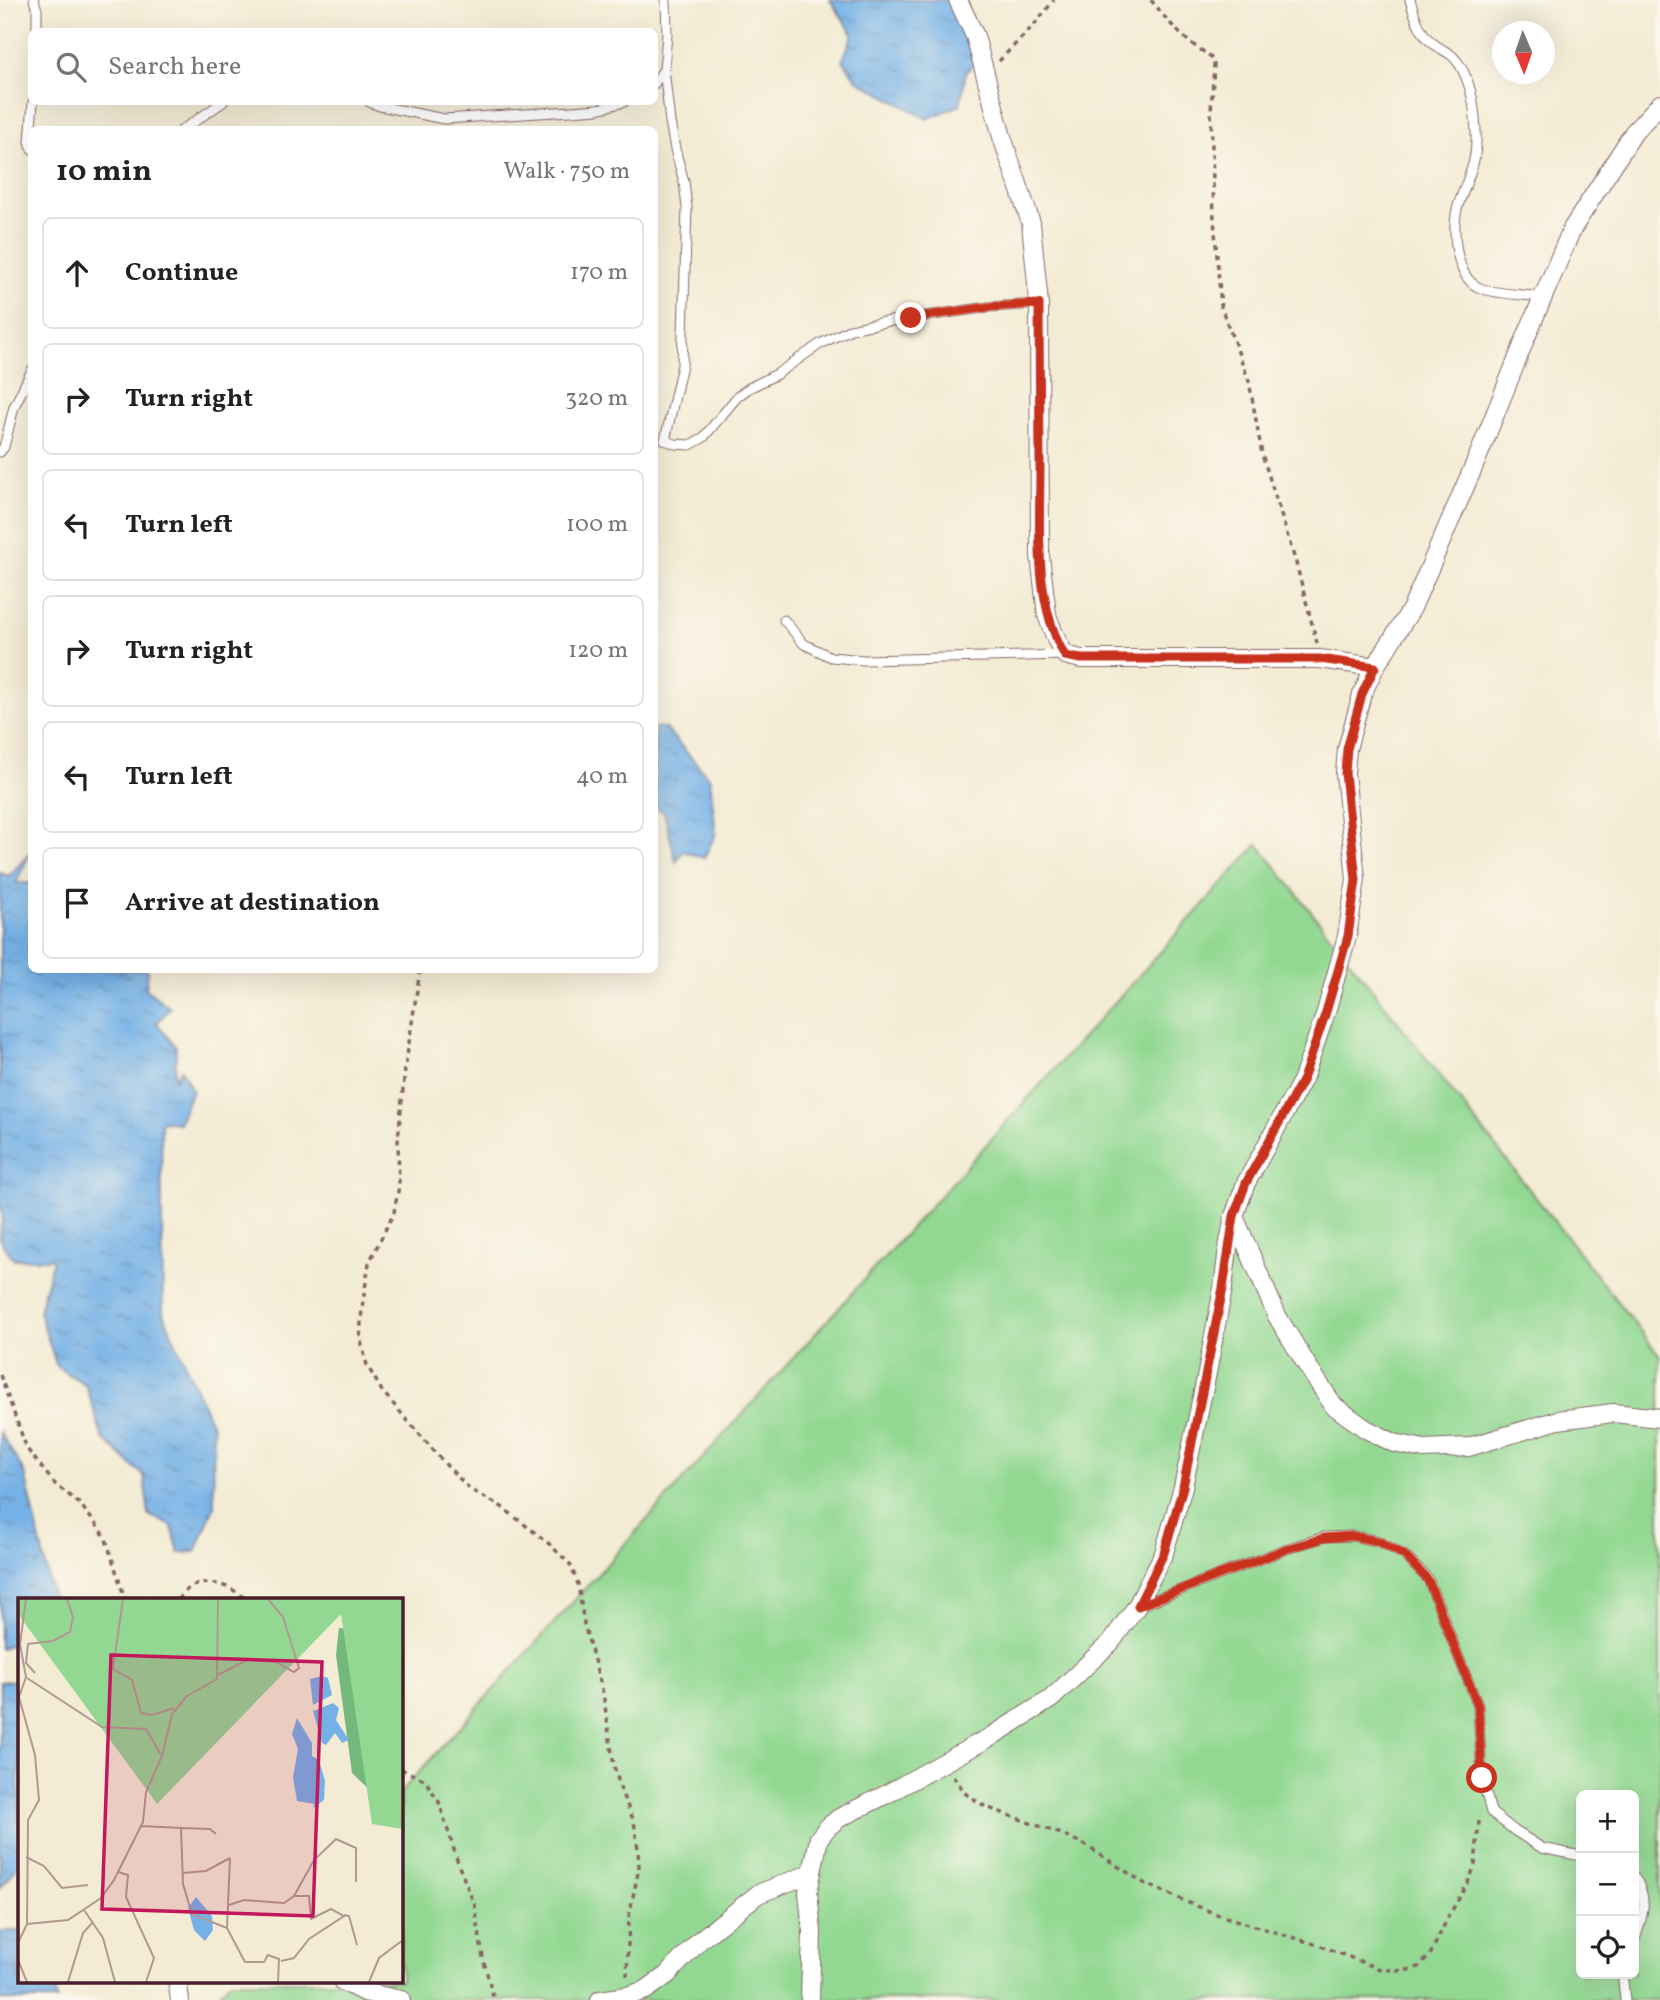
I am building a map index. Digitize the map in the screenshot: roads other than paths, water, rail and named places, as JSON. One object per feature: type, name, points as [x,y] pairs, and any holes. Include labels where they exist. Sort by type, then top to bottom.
[{"type":"street","points":[[958,0],[975,36],[1002,137],[1031,223],[1039,304],[1040,556],[1047,615],[1065,656],[1081,659],[1320,659],[1375,667]]},
{"type":"street","points":[[810,2000],[812,1932],[808,1892],[819,1838],[828,1826],[992,1736],[1051,1699],[1111,1642],[1138,1606],[1164,1553],[1183,1487],[1212,1349],[1234,1216],[1246,1183],[1303,1079],[1348,936],[1356,880],[1345,773],[1347,749],[1362,694],[1375,667],[1412,608],[1573,229],[1634,132],[1660,104]]},
{"type":"street","points":[[1234,1216],[1277,1316],[1334,1406],[1366,1429],[1394,1443],[1424,1449],[1469,1447],[1558,1420],[1613,1413],[1660,1418]]},
{"type":"street","points":[[600,2000],[646,1990],[667,1975],[700,1940],[758,1894],[812,1873]]},
{"type":"street","points":[[177,1982],[180,2000]]},
{"type":"street","points":[[344,1982],[364,1992],[401,2000]]},
{"type":"lane","points":[[34,0],[37,28]]},
{"type":"lane","points":[[666,0],[664,69],[670,122],[687,208],[682,365],[665,440],[690,445],[703,438],[737,397],[749,388],[777,374],[820,344],[851,329],[989,307],[1039,304]]},
{"type":"lane","points":[[1410,0],[1415,18],[1426,37],[1460,65],[1472,99],[1477,132],[1474,160],[1457,209],[1455,232],[1463,273],[1471,284],[1482,290],[1544,297]]},
{"type":"lane","points":[[658,78],[664,69]]},
{"type":"lane","points":[[31,126],[33,105]]},
{"type":"lane","points":[[189,126],[219,105]]},
{"type":"lane","points":[[377,105],[444,119],[545,114],[610,105]]},
{"type":"lane","points":[[0,452],[4,447],[14,407],[28,378]]},
{"type":"lane","points":[[784,620],[804,645],[831,657],[864,660],[1065,656]]},
{"type":"lane","points":[[1138,1606],[1286,1549],[1324,1538],[1352,1536],[1378,1541],[1404,1555],[1428,1580],[1478,1706],[1482,1778],[1491,1812],[1542,1848],[1576,1855]]},
{"type":"lane","points":[[1639,1883],[1643,1888],[1643,1919],[1639,1929]]},
{"type":"lane","points":[[1624,1979],[1625,2000]]},
{"type":"water","points":[[830,0],[965,0],[983,55],[966,72],[960,105],[927,119],[857,80],[843,60],[853,34]]},
{"type":"water","points":[[658,727],[665,728],[710,779],[716,833],[704,858],[683,851],[676,862],[664,812],[658,809]]},
{"type":"water","points":[[28,855],[16,883],[28,883],[28,973],[148,973],[146,989],[170,1008],[157,1023],[176,1047],[175,1080],[181,1069],[192,1090],[179,1123],[161,1121],[163,1313],[213,1428],[214,1506],[196,1552],[179,1553],[172,1526],[149,1515],[144,1476],[103,1439],[86,1385],[57,1367],[39,1311],[53,1259],[14,1259],[0,1240],[0,873],[9,876]]},
{"type":"water","points":[[0,1432],[25,1474],[53,1598],[18,1598],[18,1640],[0,1649]]},
{"type":"water","points":[[18,1680],[18,1866],[0,1888],[0,1682]]},
{"type":"water","points":[[0,1931],[18,1931],[18,1982],[54,1982],[57,2000],[0,2000]]}]
